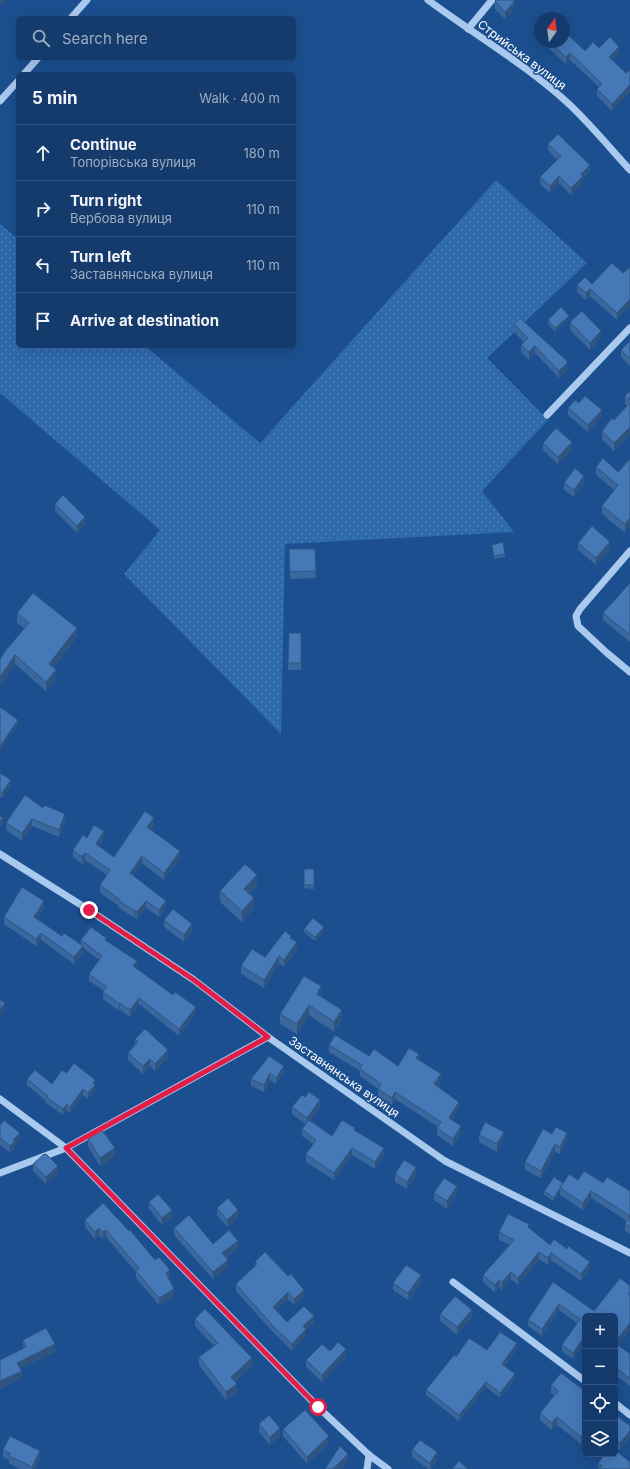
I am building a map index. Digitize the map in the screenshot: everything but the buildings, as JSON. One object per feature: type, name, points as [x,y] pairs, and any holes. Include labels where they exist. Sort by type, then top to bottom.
[{"type":"street","points":[[74,16],[87,0]]},
{"type":"street","name":"Стрийська вулиця","points":[[428,0],[522,66],[570,105],[630,170]]},
{"type":"street","points":[[468,29],[492,0]]},
{"type":"street","points":[[26,72],[36,60]]},
{"type":"street","points":[[0,101],[16,83]]},
{"type":"street","points":[[547,415],[630,328]]},
{"type":"street","points":[[630,551],[580,609],[576,616],[578,626],[630,672]]},
{"type":"street","name":"Заставнянська вулиця","points":[[0,854],[89,910],[194,980],[268,1037],[445,1161],[630,1253]]},
{"type":"street","points":[[0,1173],[66,1148],[268,1037]]},
{"type":"street","points":[[0,1099],[66,1148],[268,1356],[369,1455],[388,1469]]},
{"type":"street","points":[[453,1282],[582,1379]]},
{"type":"street","points":[[618,1405],[630,1414]]},
{"type":"street","points":[[367,1469],[369,1455]]},
{"type":"shaded area","points":[[496,180],[587,263],[487,358],[548,420],[482,491],[514,532],[285,544],[281,734],[124,574],[160,530],[0,393],[0,224],[16,237],[16,348],[147,348],[260,443]]},
{"type":"route","points":[[89,910],[194,980],[268,1037],[66,1148],[318,1407]]}]
